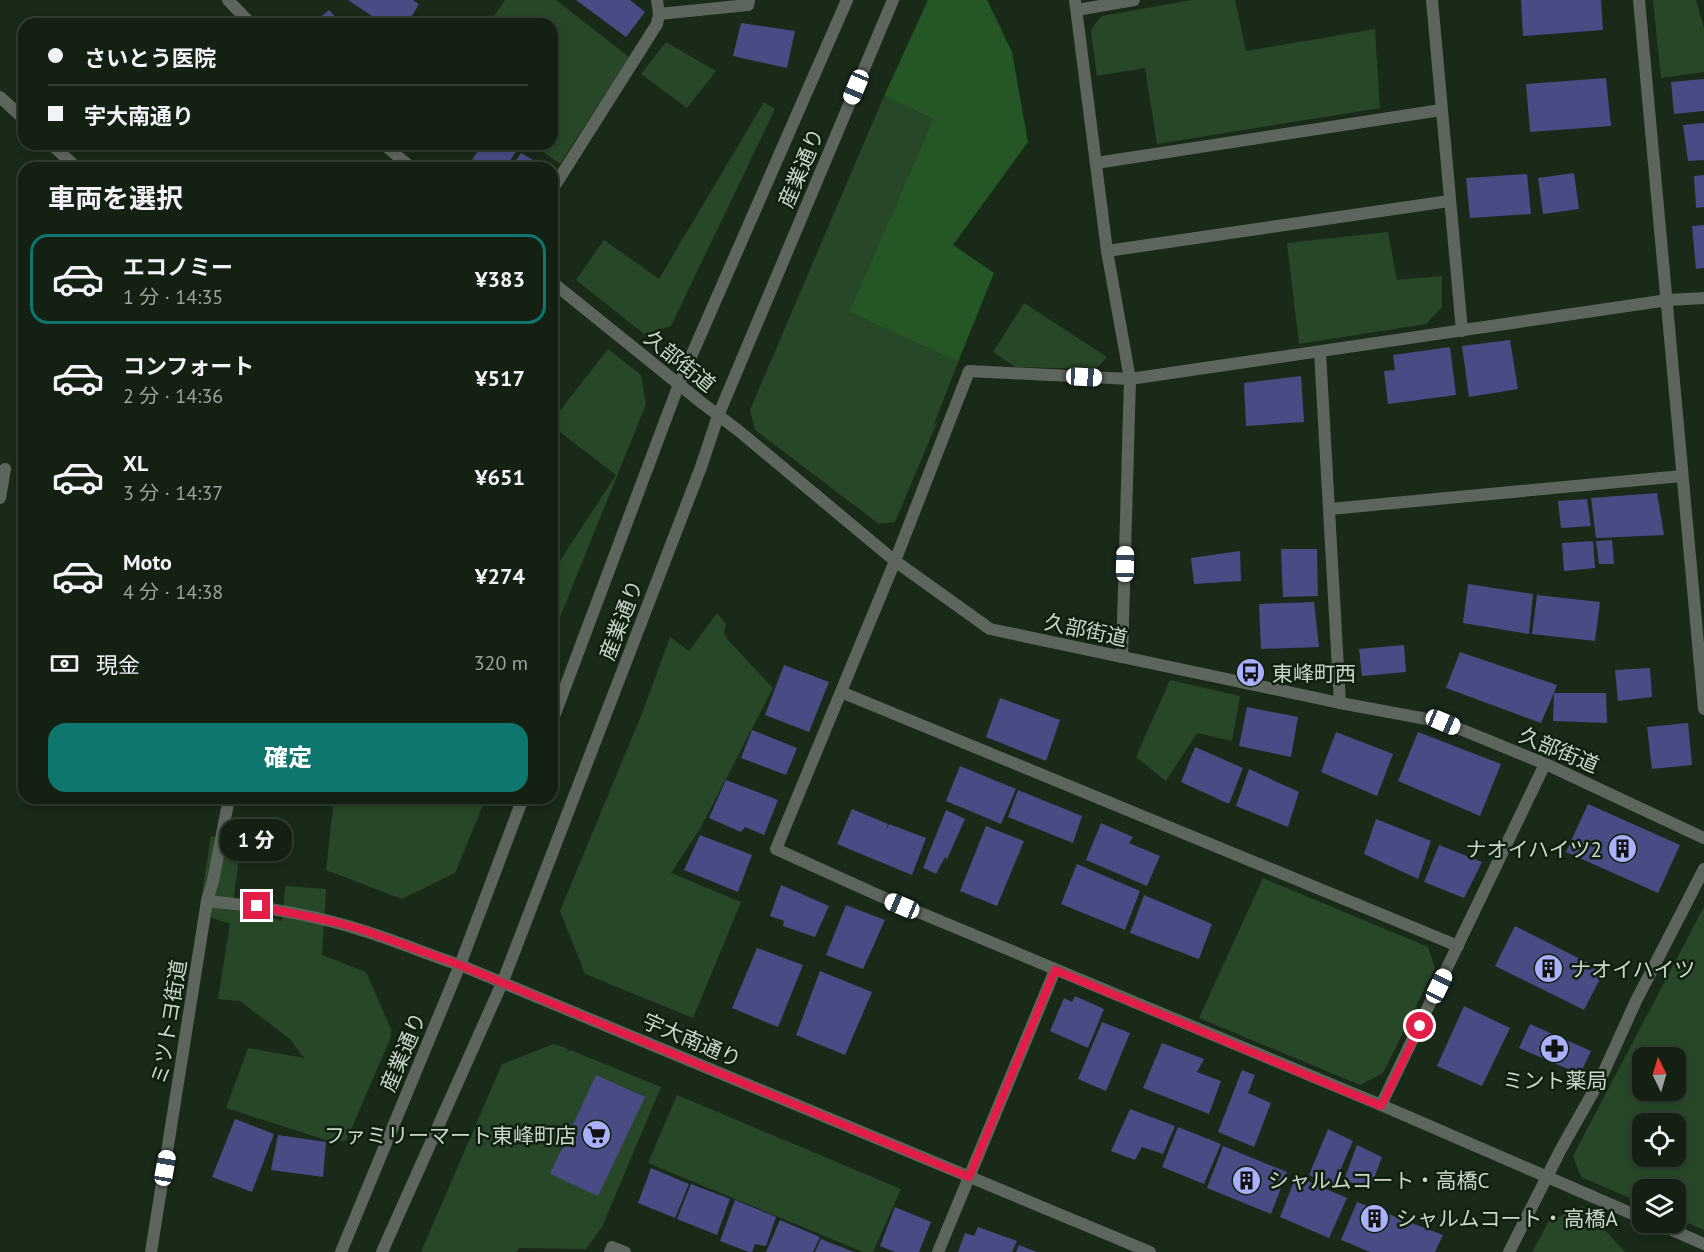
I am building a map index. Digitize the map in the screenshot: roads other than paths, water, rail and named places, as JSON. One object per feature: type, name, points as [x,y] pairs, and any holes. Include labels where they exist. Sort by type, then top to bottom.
[{"type":"street","points":[[228,0],[245,18]]},
{"type":"street","points":[[558,181],[657,24],[659,14],[657,0]]},
{"type":"street","points":[[659,14],[748,5],[749,0]]},
{"type":"street","name":"産業通り","points":[[558,706],[679,384],[847,0]]},
{"type":"street","name":"産業通り","points":[[382,1252],[502,981],[701,467],[718,416],[893,0]]},
{"type":"street","points":[[1122,657],[1130,379],[1107,251],[1076,5],[1134,0]]},
{"type":"street","points":[[1432,0],[1462,331]]},
{"type":"street","points":[[1639,0],[1704,709]]},
{"type":"street","points":[[0,97],[18,114]]},
{"type":"street","points":[[1096,163],[1441,110]]},
{"type":"street","points":[[58,150],[71,162]]},
{"type":"street","points":[[390,150],[405,162]]},
{"type":"street","points":[[1107,251],[1449,201]]},
{"type":"street","name":"久部街道","points":[[558,287],[895,561],[990,629],[1340,703],[1443,722],[1545,764],[1704,838]]},
{"type":"street","points":[[1632,1214],[880,896],[776,849],[895,561],[969,371],[1130,379],[1668,300],[1704,298]]},
{"type":"street","points":[[1320,352],[1340,703]]},
{"type":"street","points":[[0,498],[5,469]]},
{"type":"street","points":[[1330,509],[1682,476]]},
{"type":"street","points":[[841,692],[1458,946]]},
{"type":"street","points":[[1381,1106],[1545,764]]},
{"type":"street","name":"ミツトヨ街道","points":[[151,1252],[207,901],[229,804]]},
{"type":"street","name":"産業通り","points":[[340,1252],[460,965],[521,804]]},
{"type":"street","points":[[1509,1252],[1601,1078],[1636,1001],[1704,869]]},
{"type":"street","name":"宇大南通り","points":[[207,901],[257,906],[335,922],[460,965],[1150,1252]]},
{"type":"street","points":[[938,1252],[1055,970]]},
{"type":"street","points":[[1679,1233],[1704,1244]]},
{"type":"street","points":[[610,1252],[612,1247],[625,1252]]},
{"type":"place","name":"東峰町西","points":[[1251,673]]},
{"type":"place","name":"ナオイハイツ2","points":[[1623,849]]},
{"type":"place","name":"ナオイハイツ","points":[[1549,969]]},
{"type":"place","name":"ミント薬局","points":[[1555,1049]]},
{"type":"place","name":"ファミリーマート東峰町店","points":[[597,1135]]},
{"type":"place","name":"シャルムコート・高橋C","points":[[1247,1180]]},
{"type":"place","name":"シャルムコート・高橋A","points":[[1375,1218]]}]
